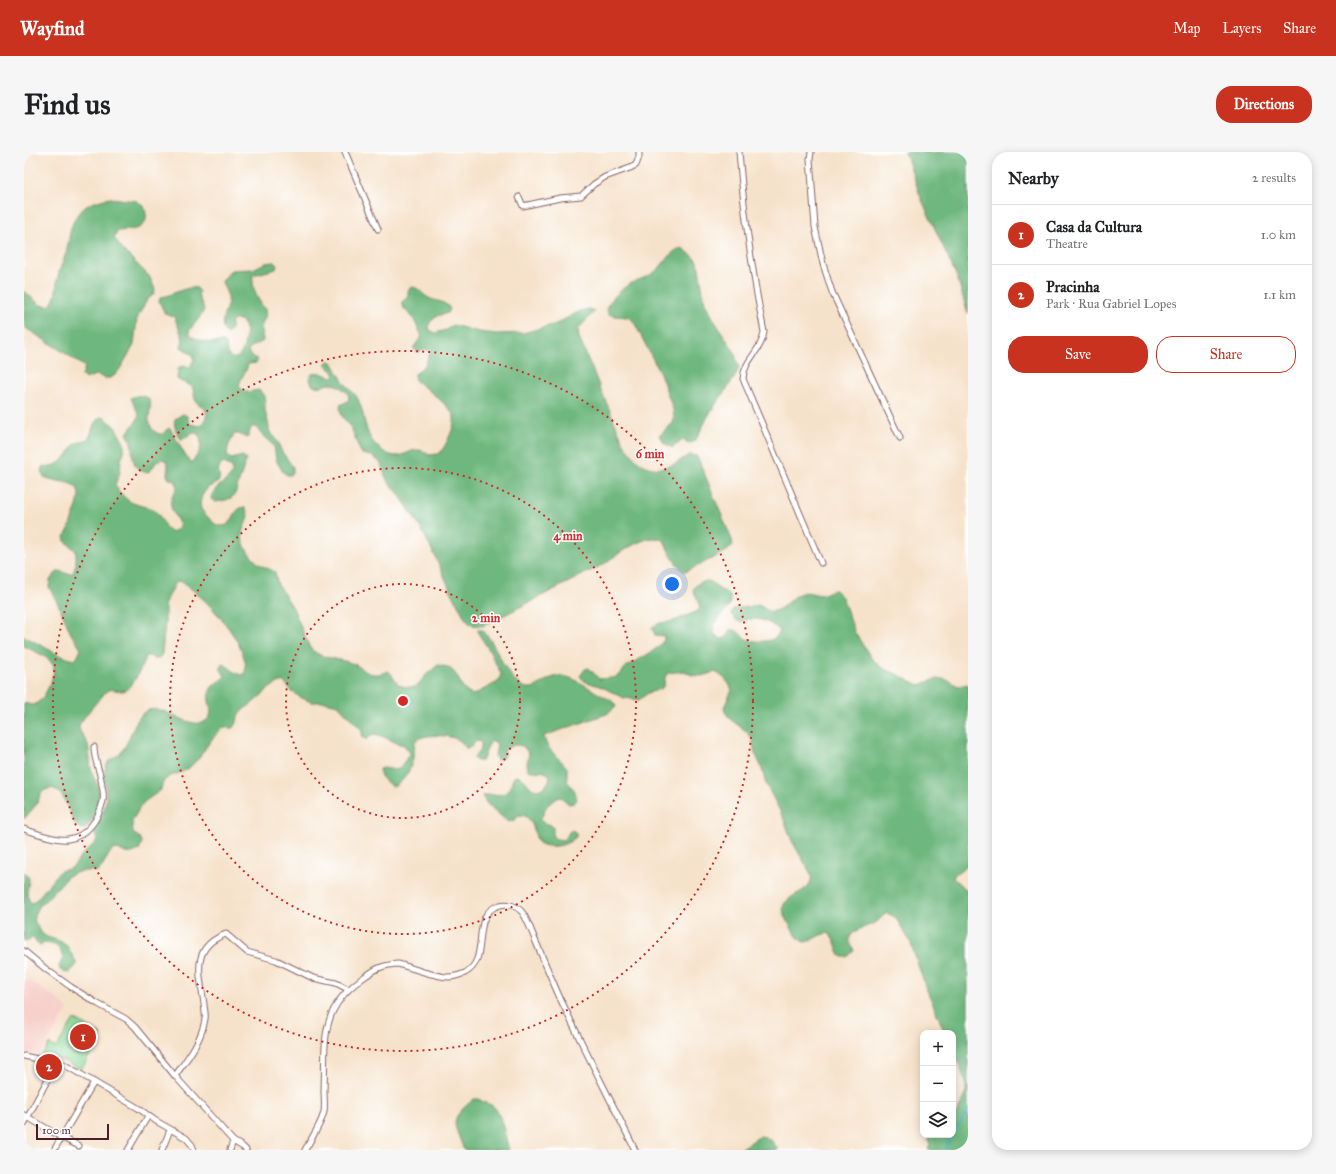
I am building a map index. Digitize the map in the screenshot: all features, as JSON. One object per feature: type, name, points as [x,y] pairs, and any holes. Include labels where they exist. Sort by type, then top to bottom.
[{"type":"street","points":[[345,152],[378,229]]},
{"type":"street","points":[[519,197],[523,206],[560,198],[581,196],[594,184],[605,177],[636,165],[639,152]]},
{"type":"street","points":[[739,152],[750,255],[764,332],[764,339],[758,350],[746,364],[743,379],[821,563]]},
{"type":"street","points":[[811,152],[810,159],[815,227],[823,264],[832,292],[900,438]]},
{"type":"street","points":[[24,829],[46,836],[68,840],[83,834],[93,825],[103,800],[102,784],[94,757],[94,747]]},
{"type":"street","points":[[304,1150],[324,1112],[324,1045],[329,1018],[336,1004],[348,989],[374,969],[390,964],[398,964],[448,977],[459,976],[470,970],[479,955],[482,924],[486,915],[492,909],[506,904],[516,907],[522,913],[533,934],[560,997],[635,1150]]},
{"type":"street","points":[[176,1076],[193,1049],[203,1028],[206,1017],[198,969],[204,950],[218,937],[226,934],[247,952],[276,960],[313,978],[336,983],[348,989]]},
{"type":"street","points":[[24,951],[71,987],[126,1019],[135,1027],[233,1141],[246,1150]]},
{"type":"street","points":[[24,1056],[65,1065],[138,1108],[170,1130],[186,1138],[194,1150]]},
{"type":"street","points":[[24,1124],[26,1116],[56,1062]]},
{"type":"street","points":[[54,1150],[94,1082]]},
{"type":"street","points":[[26,1116],[79,1146]]},
{"type":"street","points":[[128,1150],[148,1116]]},
{"type":"street","points":[[162,1150],[170,1130]]},
{"type":"street","points":[[230,1150],[233,1141]]},
{"type":"shaded area","points":[[27,979],[56,998],[68,1010],[39,1055],[24,1053],[24,984]]},
{"type":"green space","points":[[905,152],[968,152],[968,314],[957,277],[921,198]]},
{"type":"green space","points":[[110,198],[137,201],[144,206],[146,212],[145,223],[139,228],[118,231],[114,238],[122,249],[149,276],[155,289],[154,294],[147,300],[137,318],[134,345],[120,369],[110,378],[96,375],[85,379],[82,376],[85,367],[24,327],[24,291],[40,305],[49,306],[52,303],[55,297],[58,276],[66,253],[70,231],[75,218],[84,207]]},
{"type":"green space","points":[[682,248],[693,256],[698,263],[705,303],[734,351],[739,368],[735,377],[711,411],[695,441],[689,443],[683,440],[672,448],[664,443],[660,435],[673,423],[674,419],[673,409],[660,373],[634,322],[625,317],[609,314],[607,306],[622,290],[635,281],[654,272],[671,254]]},
{"type":"green space","points":[[274,262],[277,265],[276,269],[253,275],[253,286],[255,293],[265,309],[265,317],[261,327],[263,341],[251,347],[248,351],[250,355],[257,359],[257,363],[248,364],[239,387],[246,392],[259,390],[265,397],[265,410],[269,430],[293,467],[293,472],[291,475],[287,475],[283,472],[276,460],[274,446],[256,427],[251,427],[247,438],[239,434],[234,434],[228,447],[227,456],[231,459],[243,456],[246,460],[235,494],[231,498],[223,501],[215,502],[211,499],[215,490],[227,480],[232,472],[232,467],[224,463],[219,468],[220,477],[218,482],[209,487],[202,496],[200,503],[201,509],[215,524],[222,526],[226,525],[232,520],[237,510],[244,507],[248,514],[242,533],[245,547],[258,563],[275,572],[278,585],[293,608],[309,646],[312,650],[323,656],[354,664],[370,673],[379,674],[388,671],[398,684],[407,687],[416,687],[427,674],[438,665],[444,666],[453,671],[466,691],[473,695],[498,682],[501,674],[488,648],[478,633],[478,630],[483,630],[512,677],[524,687],[531,688],[549,679],[563,676],[578,681],[611,700],[616,707],[609,713],[544,736],[547,746],[567,768],[567,781],[575,791],[577,800],[574,803],[569,804],[562,798],[558,797],[545,808],[544,814],[541,817],[542,821],[553,827],[553,836],[556,839],[565,840],[569,832],[573,830],[576,833],[576,837],[568,843],[548,846],[538,842],[531,821],[528,818],[520,815],[513,821],[508,822],[487,804],[482,796],[505,793],[510,789],[512,780],[515,776],[523,779],[535,790],[545,787],[550,779],[549,774],[528,770],[527,763],[529,754],[523,746],[515,745],[509,747],[504,751],[503,757],[497,760],[495,756],[497,743],[492,741],[488,745],[482,761],[477,761],[473,758],[480,749],[481,742],[477,741],[471,747],[466,748],[460,741],[453,738],[429,736],[419,738],[415,741],[414,754],[408,773],[393,787],[380,775],[379,769],[384,768],[396,770],[400,768],[410,753],[404,745],[373,734],[366,740],[363,737],[361,729],[338,705],[325,702],[311,702],[292,692],[283,681],[278,683],[242,710],[234,727],[225,727],[219,731],[190,767],[165,780],[162,784],[161,790],[144,802],[132,821],[133,833],[140,838],[142,842],[139,850],[133,853],[128,853],[118,849],[113,850],[99,871],[81,871],[68,876],[38,907],[34,915],[34,920],[40,932],[47,937],[60,941],[67,946],[76,962],[76,966],[69,973],[60,970],[59,966],[63,958],[58,947],[48,943],[40,945],[32,938],[29,941],[24,941],[24,872],[29,878],[28,898],[32,903],[38,898],[60,871],[73,867],[82,855],[95,843],[97,839],[93,831],[101,818],[106,802],[104,775],[107,764],[123,749],[136,722],[143,713],[150,710],[158,710],[167,712],[193,723],[200,723],[207,720],[211,713],[209,698],[210,691],[213,686],[225,676],[220,668],[222,664],[241,675],[245,673],[245,662],[241,649],[233,635],[212,608],[189,587],[180,581],[176,582],[165,604],[162,654],[159,658],[154,659],[150,656],[146,656],[132,684],[124,691],[108,690],[80,723],[80,731],[88,745],[91,769],[99,791],[98,803],[89,825],[85,829],[76,826],[64,799],[55,789],[49,789],[42,792],[36,805],[24,819],[24,703],[33,705],[39,702],[49,686],[54,669],[53,665],[48,659],[24,646],[24,636],[59,655],[73,660],[77,658],[81,649],[71,634],[49,587],[50,580],[56,573],[60,571],[68,574],[73,573],[76,565],[76,551],[65,541],[64,536],[69,529],[78,504],[79,492],[76,487],[71,484],[44,477],[41,469],[43,466],[51,467],[59,463],[66,457],[75,444],[88,439],[94,424],[98,419],[101,417],[105,418],[115,427],[124,443],[124,452],[121,460],[120,472],[115,485],[121,494],[133,503],[155,511],[169,531],[172,532],[176,530],[180,526],[172,510],[171,504],[177,484],[174,480],[169,479],[167,475],[167,462],[163,459],[160,460],[150,471],[140,471],[135,464],[131,442],[127,434],[139,415],[131,398],[143,396],[149,400],[150,403],[149,421],[151,426],[160,434],[163,434],[170,428],[185,455],[191,462],[197,456],[201,445],[198,434],[193,432],[182,440],[175,427],[175,419],[183,414],[187,416],[190,424],[199,426],[206,418],[206,412],[203,407],[198,404],[191,386],[177,379],[178,369],[181,366],[190,367],[194,359],[193,355],[181,347],[183,339],[176,321],[174,317],[165,314],[159,301],[161,297],[183,289],[197,288],[199,292],[198,296],[204,309],[200,317],[189,331],[190,335],[198,340],[206,342],[224,342],[227,346],[229,356],[236,358],[243,349],[246,333],[244,324],[241,320],[235,320],[231,323],[231,329],[227,334],[224,330],[222,322],[228,304],[228,299],[222,281],[231,270],[253,269],[265,263]]},
{"type":"green space","points":[[411,287],[418,289],[430,299],[445,304],[450,309],[448,313],[437,316],[430,322],[429,329],[435,333],[446,330],[453,325],[479,332],[496,334],[523,333],[556,324],[580,311],[588,309],[595,311],[578,329],[579,338],[623,442],[637,460],[649,467],[663,468],[674,464],[689,455],[697,456],[733,545],[727,551],[685,572],[672,558],[664,540],[656,538],[642,541],[621,552],[604,564],[483,626],[471,625],[465,618],[420,527],[399,494],[387,480],[380,462],[372,456],[362,454],[360,451],[350,426],[341,414],[340,410],[340,405],[348,401],[348,393],[335,384],[313,386],[309,378],[314,373],[320,373],[333,377],[335,374],[325,364],[328,361],[332,362],[343,381],[357,397],[366,428],[372,441],[386,453],[393,456],[399,456],[418,450],[429,455],[438,454],[441,452],[452,430],[454,417],[443,402],[415,380],[414,375],[425,365],[430,353],[427,349],[417,352],[413,348],[422,336],[414,320],[401,303],[408,297],[408,291]]},
{"type":"green space","points":[[711,582],[718,588],[728,593],[731,600],[730,604],[713,626],[714,634],[721,639],[725,638],[730,630],[736,630],[746,639],[767,641],[775,638],[780,631],[771,624],[759,619],[750,619],[741,622],[738,621],[731,614],[733,609],[759,605],[770,612],[783,607],[795,596],[803,593],[806,592],[821,595],[835,590],[842,597],[855,633],[872,659],[882,668],[920,685],[935,679],[947,680],[958,686],[968,684],[968,866],[955,874],[953,878],[966,890],[968,895],[968,1150],[928,1150],[930,1145],[929,1138],[956,1138],[956,1114],[964,1099],[966,1090],[965,1081],[956,1057],[956,1030],[944,1030],[924,983],[910,941],[895,917],[887,913],[875,923],[854,932],[851,935],[850,943],[854,951],[847,957],[842,957],[833,938],[828,933],[805,942],[798,938],[788,923],[783,909],[784,905],[790,898],[810,884],[811,874],[792,841],[783,817],[766,784],[761,766],[755,753],[752,739],[746,731],[730,719],[725,712],[724,707],[732,690],[723,677],[715,672],[701,676],[692,675],[683,671],[668,673],[661,689],[648,693],[639,700],[624,698],[602,687],[584,681],[580,676],[585,669],[589,668],[599,679],[616,677],[620,675],[626,667],[660,645],[664,640],[664,636],[655,635],[652,627],[660,623],[674,621],[698,611],[700,607],[699,602],[693,590],[699,583]]},
{"type":"green space","points":[[74,1019],[102,1035],[81,1070],[62,1060],[42,1056],[49,1044],[56,1048]]},
{"type":"green space","points":[[474,1099],[479,1099],[493,1106],[496,1110],[501,1121],[509,1150],[464,1150],[455,1122],[456,1117],[460,1112]]},
{"type":"green space","points":[[760,1136],[771,1140],[778,1150],[739,1150]]},
{"type":"waterway","points":[[944,1150],[968,1110]]},
{"type":"place","name":"Casa da Cultura","points":[[83,1037]]},
{"type":"place","name":"Pracinha","points":[[49,1067]]}]
